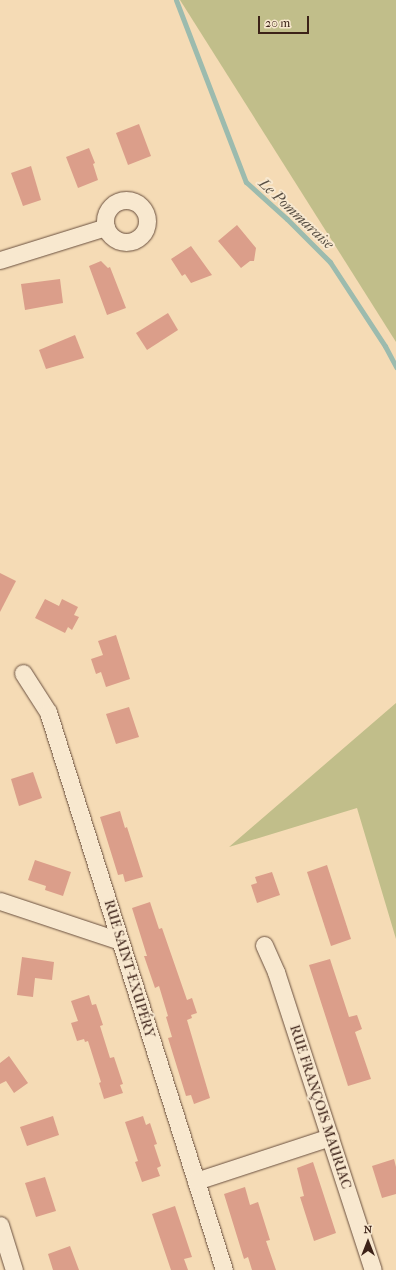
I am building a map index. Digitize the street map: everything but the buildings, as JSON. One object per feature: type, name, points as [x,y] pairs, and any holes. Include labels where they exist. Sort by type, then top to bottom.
[{"type":"street","points":[[0,260],[106,228]]},
{"type":"street","name":"RUE SAINT-EXUPÉRY","points":[[23,673],[48,712],[224,1270]]},
{"type":"street","points":[[0,901],[120,940]]},
{"type":"street","name":"RUE FRANÇOIS MAURIAC","points":[[264,945],[276,972],[373,1270]]},
{"type":"street","points":[[196,1181],[330,1137]]},
{"type":"street","points":[[0,1225],[14,1270]]},
{"type":"shaded area","points":[[180,0],[396,0],[396,342]]},
{"type":"shaded area","points":[[396,703],[396,939],[357,808],[229,847]]},
{"type":"waterway","name":"Le Pommaraise","points":[[176,0],[246,182],[287,219],[330,262],[385,346],[396,367]]}]
